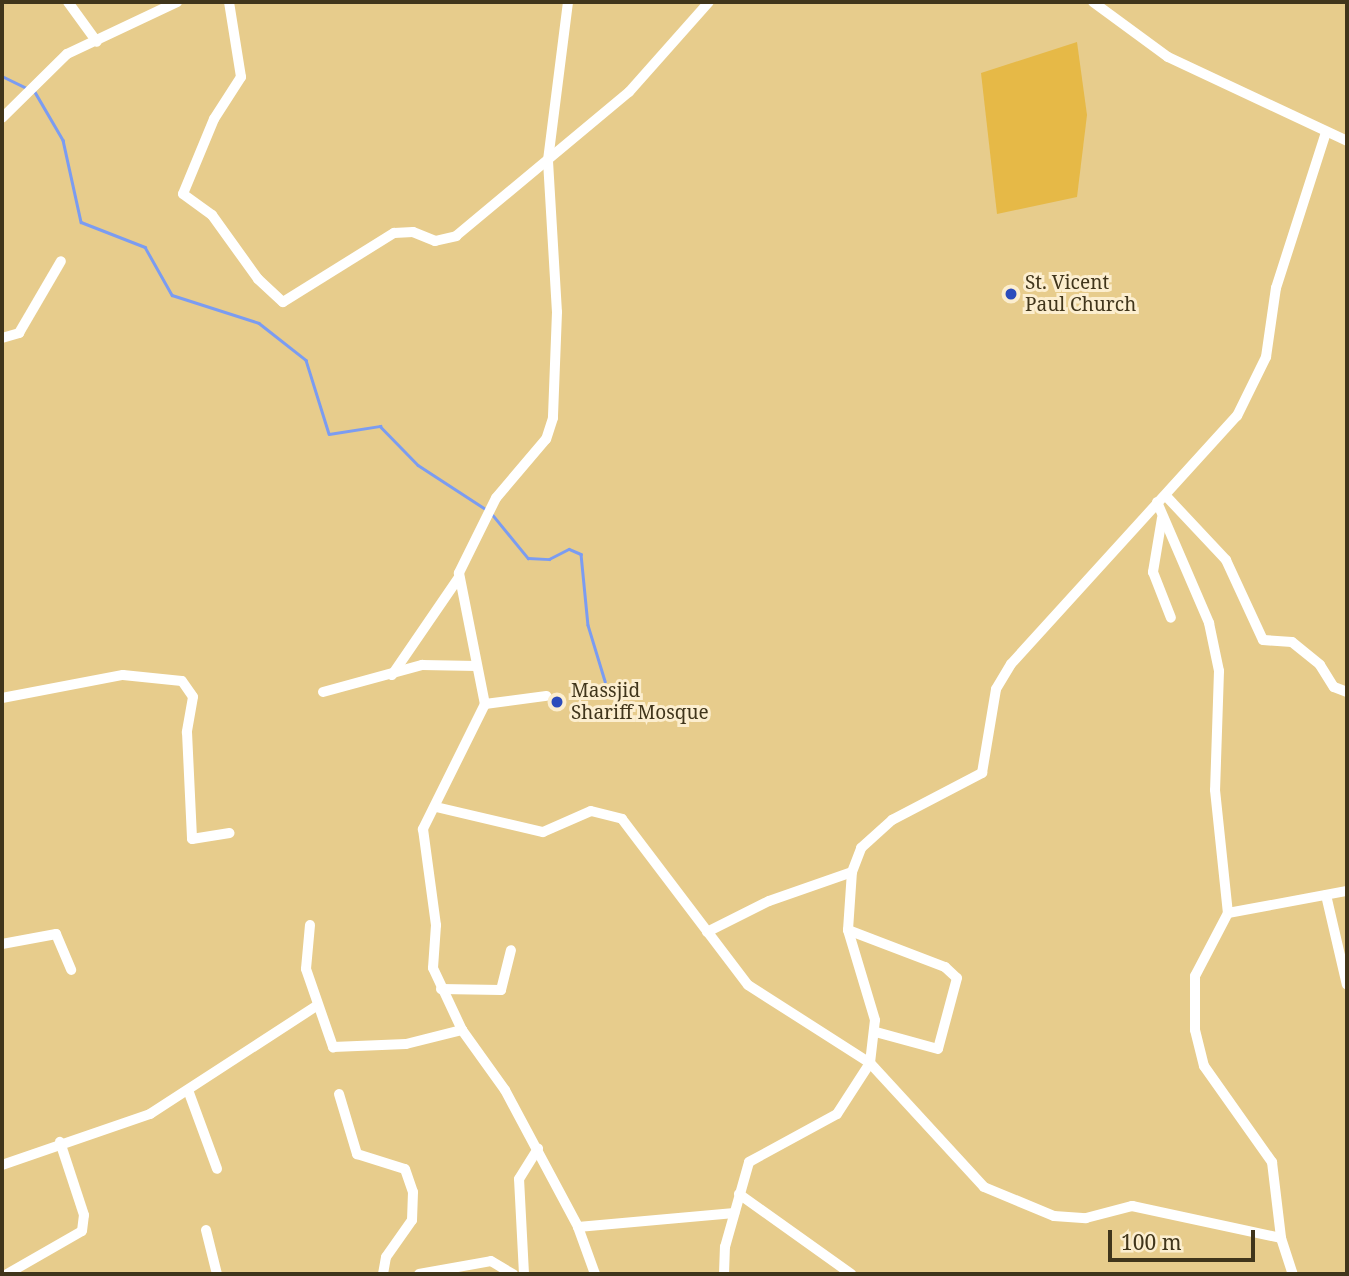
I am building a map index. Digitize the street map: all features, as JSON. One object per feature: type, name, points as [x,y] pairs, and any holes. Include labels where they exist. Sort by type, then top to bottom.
[{"type":"street","points":[[68,2],[97,42]]},
{"type":"street","points":[[2,118],[67,54],[177,2]]},
{"type":"street","points":[[229,2],[241,77],[214,119],[183,194],[212,215],[280,302],[346,269],[394,233],[413,232],[435,240],[456,236],[629,92],[709,2]]},
{"type":"street","points":[[392,675],[459,577],[500,491],[549,433],[557,312],[548,162],[568,2]]},
{"type":"street","points":[[1093,2],[1168,57],[1325,135],[1347,141]]},
{"type":"street","points":[[724,1274],[734,1213],[749,1162],[837,1114],[870,1063],[876,1032],[848,930],[852,872],[876,831],[982,774],[1005,672],[1161,499],[1223,436],[1259,377],[1276,288],[1325,135]]},
{"type":"street","points":[[2,338],[19,333],[61,261]]},
{"type":"street","points":[[1161,499],[1162,518],[1153,572],[1171,618]]},
{"type":"street","points":[[1161,499],[1226,560],[1264,640],[1292,642],[1321,665],[1334,687],[1347,692]]},
{"type":"street","points":[[1162,518],[1209,623],[1218,661],[1215,790],[1227,913],[1195,976],[1195,1030],[1204,1066],[1272,1162],[1281,1238],[1293,1274]]},
{"type":"street","points":[[459,577],[485,704],[423,837],[436,925],[433,968],[461,1030],[538,1148],[578,1227],[595,1274]]},
{"type":"street","points":[[323,692],[452,662],[477,666]]},
{"type":"street","points":[[2,698],[123,675],[182,681],[193,702],[187,732],[192,839],[230,833]]},
{"type":"street","points":[[485,704],[546,696]]},
{"type":"street","points":[[436,807],[543,832],[591,811],[616,816],[758,995],[842,1040],[870,1063],[936,1129],[971,1177],[1016,1202],[1070,1218],[1132,1206],[1281,1238]]},
{"type":"street","points":[[707,932],[780,896],[852,872]]},
{"type":"street","points":[[1227,913],[1347,891]]},
{"type":"street","points":[[1326,895],[1347,985]]},
{"type":"street","points":[[310,925],[306,969],[329,1041],[343,1049],[406,1044],[461,1030]]},
{"type":"street","points":[[848,930],[945,967],[957,978],[938,1049],[876,1032]]},
{"type":"street","points":[[2,944],[56,933],[71,970]]},
{"type":"street","points":[[441,989],[501,990],[511,950]]},
{"type":"street","points":[[2,1165],[60,1142],[144,1116],[316,1006]]},
{"type":"street","points":[[188,1090],[217,1170]]},
{"type":"street","points":[[339,1094],[357,1154],[409,1175],[413,1218],[386,1257],[383,1274]]},
{"type":"street","points":[[7,1274],[82,1231],[84,1215],[60,1142]]},
{"type":"street","points":[[524,1274],[519,1179],[538,1148]]},
{"type":"street","points":[[739,1194],[851,1274]]},
{"type":"street","points":[[578,1227],[734,1213]]},
{"type":"street","points":[[206,1230],[216,1274]]},
{"type":"street","points":[[419,1274],[495,1261],[513,1274]]},
{"type":"shaded area","points":[[1077,42],[1087,115],[1077,197],[997,214],[981,73]]},
{"type":"waterway","points":[[2,76],[29,89]]},
{"type":"waterway","points":[[35,92],[63,140],[81,222],[145,247],[172,295],[259,323],[306,360],[329,434],[380,426],[418,465],[487,510]]},
{"type":"waterway","points":[[492,514],[528,558],[549,559],[569,549],[581,554],[588,625],[605,681]]},
{"type":"place","name":"St. Vicent Paul Church","points":[[1011,294]]},
{"type":"place","name":"Massjid Shariff Mosque","points":[[557,702]]}]
